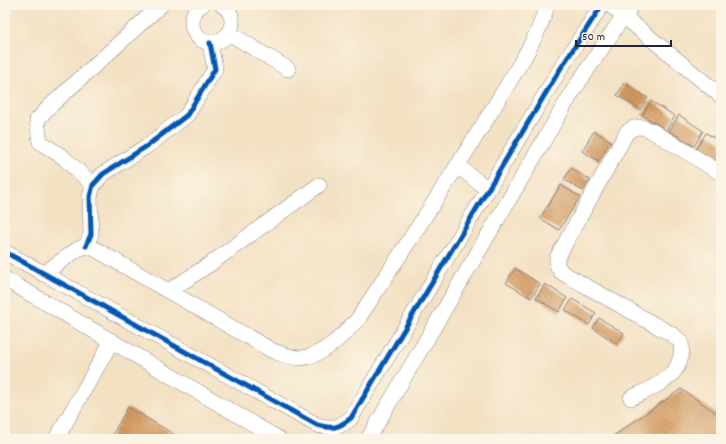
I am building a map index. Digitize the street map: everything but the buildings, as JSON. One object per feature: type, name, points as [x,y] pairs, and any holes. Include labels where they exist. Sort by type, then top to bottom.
[{"type":"street","points":[[93,185],[64,157],[40,142],[37,120],[49,107],[161,5]]},
{"type":"street","points":[[195,7],[192,18],[194,31],[203,41],[210,43],[223,40],[229,33],[232,23],[232,16],[222,5]]},
{"type":"street","points":[[43,274],[78,249],[86,246],[93,248],[273,351],[287,356],[300,358],[310,356],[324,350],[341,337],[358,319],[458,166],[533,41],[547,5]]},
{"type":"street","points":[[5,252],[317,425],[331,428],[341,426],[350,418],[559,71],[602,5]]},
{"type":"street","points":[[610,5],[633,19],[721,96]]},
{"type":"street","points":[[368,439],[574,91],[633,19]]},
{"type":"street","points":[[229,33],[288,69]]},
{"type":"street","points":[[86,246],[91,234],[90,197],[93,185],[103,174],[147,146],[187,115],[215,69],[210,43]]},
{"type":"street","points":[[631,398],[672,375],[677,368],[680,357],[681,342],[673,335],[561,272],[557,265],[557,258],[627,132],[635,127],[652,131],[721,173]]},
{"type":"street","points":[[458,166],[488,189]]},
{"type":"street","points":[[169,291],[210,264],[319,184]]},
{"type":"street","points":[[5,279],[279,439]]},
{"type":"street","points":[[56,439],[112,342]]},
{"type":"cycle path","points":[[5,252],[317,425],[327,427],[338,426],[351,418],[559,71],[602,5]]},
{"type":"cycle path","points":[[86,246],[91,234],[90,197],[93,185],[103,174],[147,146],[187,115],[215,69],[210,43]]}]
